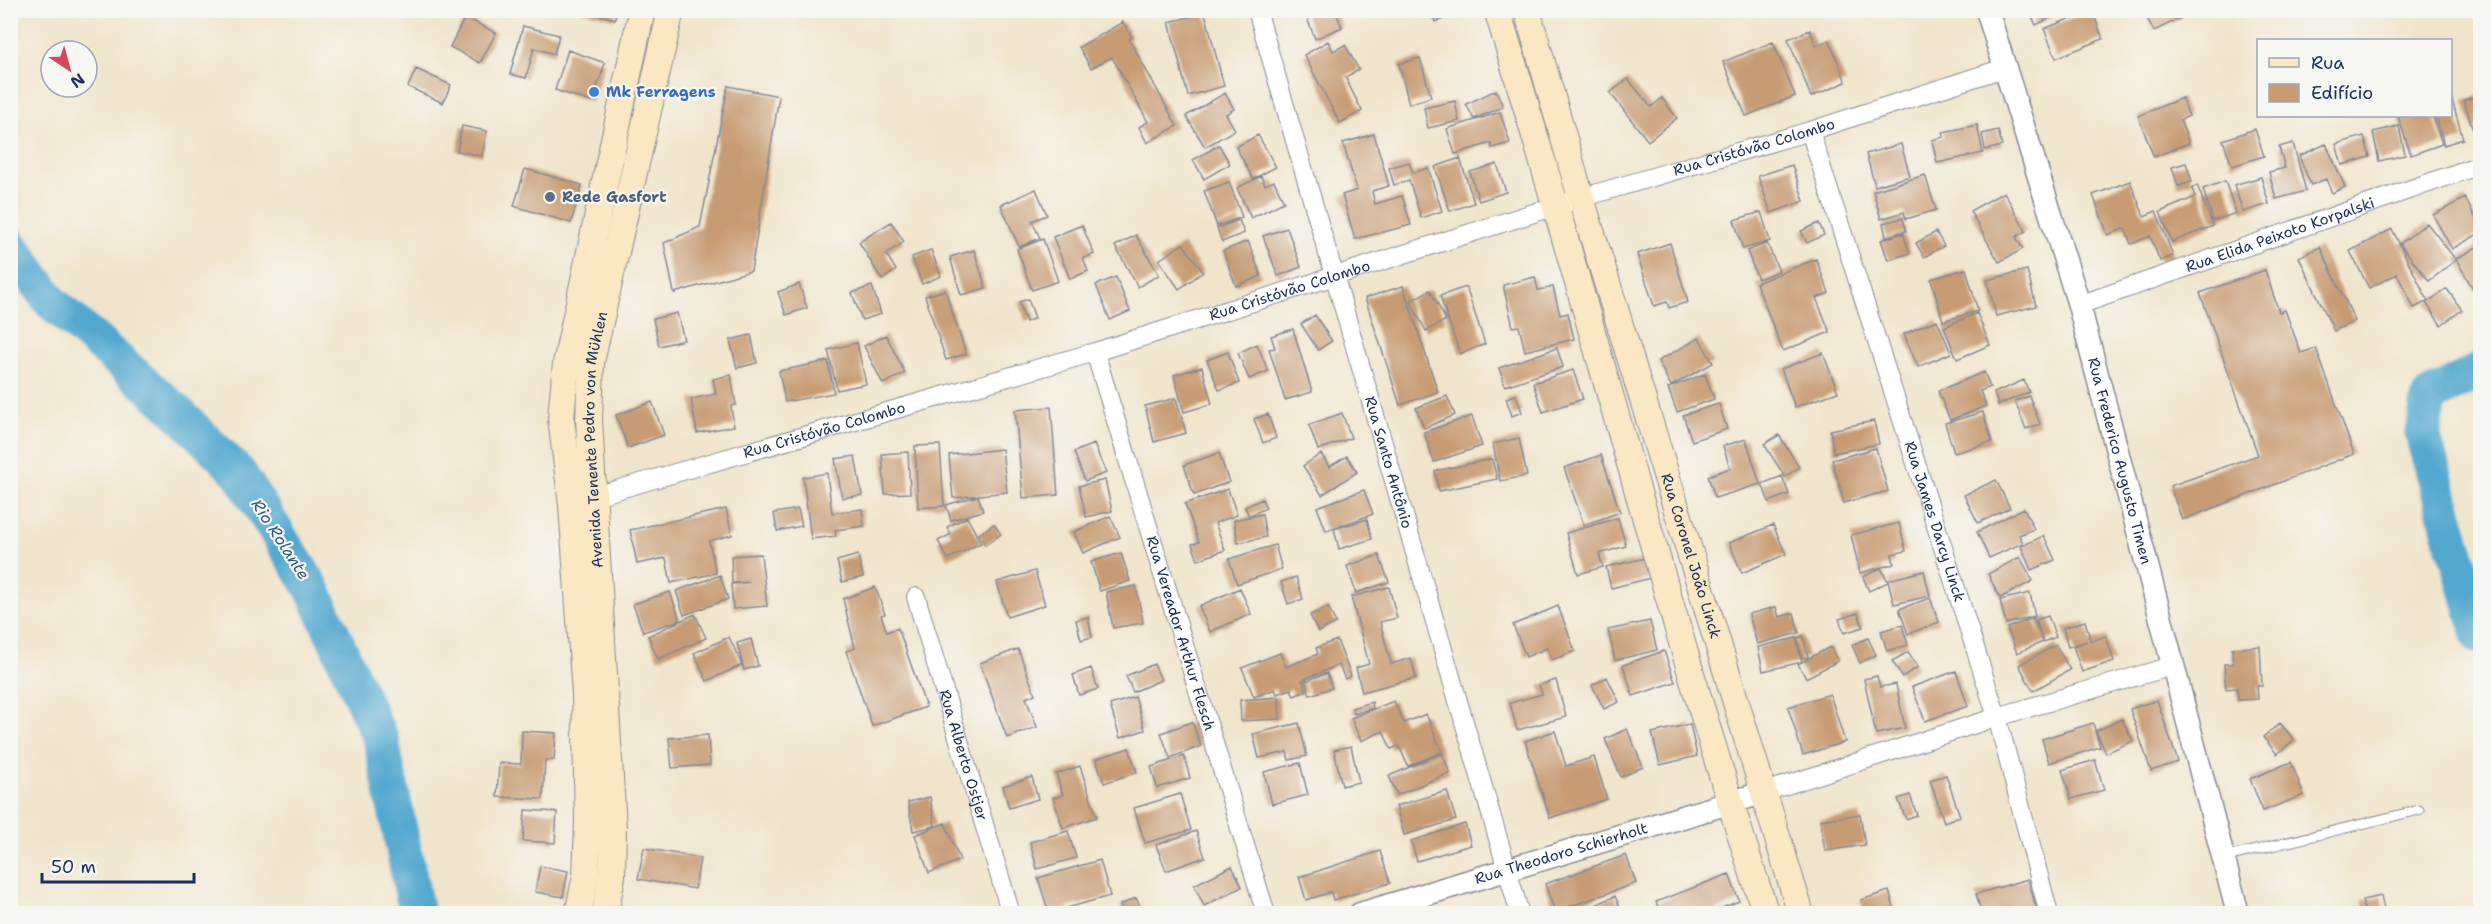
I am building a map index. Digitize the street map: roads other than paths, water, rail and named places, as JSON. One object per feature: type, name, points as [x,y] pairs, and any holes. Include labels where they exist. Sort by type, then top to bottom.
[{"type":"main road","name":"Avenida Tenente Pedro von Mühlen","points":[[605,914],[612,876],[613,827],[583,500],[561,418],[566,363],[642,10]]},
{"type":"main road","name":"Avenida Tenente Pedro von Mühlen","points":[[578,914],[586,876],[588,820],[583,500],[591,362],[671,10]]},
{"type":"main road","points":[[1497,10],[1569,202]]},
{"type":"main road","points":[[1527,10],[1569,202]]},
{"type":"main road","points":[[605,178],[632,182]]},
{"type":"main road","name":"Rua Coronel João Linck","points":[[1569,202],[1801,914]]},
{"type":"main road","name":"Rua Coronel João Linck","points":[[1569,202],[1729,801],[1766,914]]},
{"type":"street","name":"Rua Santo Antônio","points":[[1257,10],[1520,914]]},
{"type":"street","name":"Rua Frederico Augusto Timen","points":[[1987,10],[2079,306],[2238,914]]},
{"type":"street","name":"Rua Cristóvão Colombo","points":[[583,500],[1095,352],[1569,202],[1810,131],[2004,68]]},
{"type":"street","name":"Rua James Darcy Linck","points":[[1810,131],[1997,717],[2049,914]]},
{"type":"street","name":"Rua Elida Peixoto Korpalski","points":[[2079,306],[2481,165]]},
{"type":"street","name":"Rua Vereador Arthur Flesch","points":[[1095,352],[1266,914]]},
{"type":"street","name":"Rua Alberto Ostjer","points":[[916,597],[1011,914]]},
{"type":"street","points":[[1762,793],[1997,717],[2172,666]]},
{"type":"street","name":"Rua Theodoro Schierholt","points":[[1360,914],[1729,801],[1762,793]]},
{"type":"lane","points":[[2223,858],[2419,810]]},
{"type":"waterway","name":"Rio Rolante","points":[[10,244],[51,302],[173,408],[239,473],[312,588],[381,740],[417,914]]},
{"type":"waterway","points":[[2480,370],[2429,397],[2423,436],[2480,636]]},
{"type":"place","name":"Mk Ferragens","points":[[594,92]]},
{"type":"place","name":"Rede Gasfort","points":[[550,197]]}]
